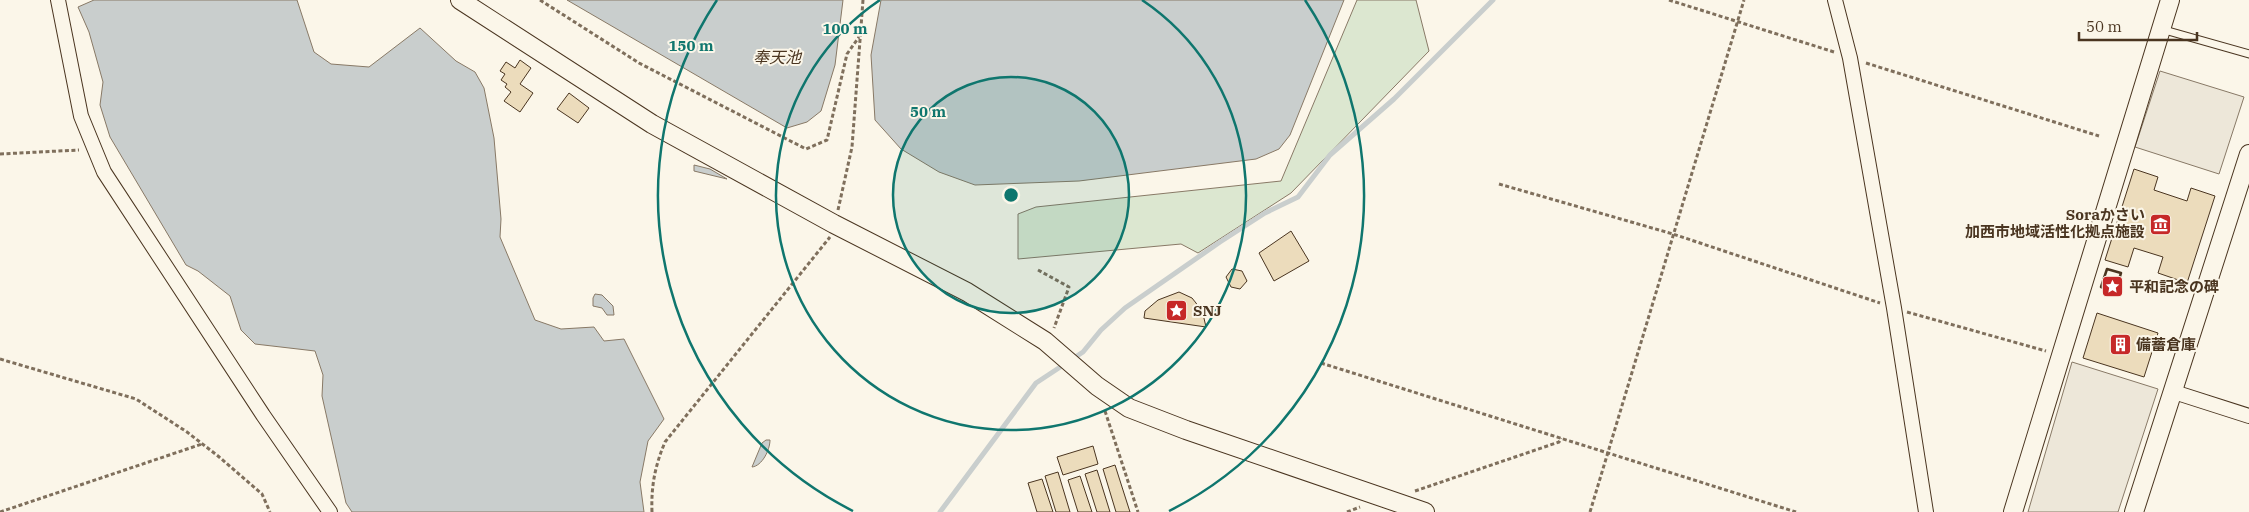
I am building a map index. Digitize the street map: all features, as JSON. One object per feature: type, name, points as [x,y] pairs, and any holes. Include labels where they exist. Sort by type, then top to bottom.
[{"type":"street","points":[[58,0],[81,116],[109,180],[263,415],[330,512]]},
{"type":"street","points":[[460,0],[652,124],[834,224],[967,292],[1045,341],[1097,386],[1129,408],[1186,430],[1426,512]]},
{"type":"street","points":[[1835,0],[1850,58],[1894,308],[1926,512]]},
{"type":"street","points":[[2013,512],[2170,0]]},
{"type":"street","points":[[2134,512],[2249,154]]},
{"type":"street","points":[[2174,392],[2249,416]]},
{"type":"lane","points":[[2161,29],[2249,54]]},
{"type":"path","points":[[540,0],[639,63],[806,149],[827,140],[847,54],[860,37]]},
{"type":"path","points":[[652,512],[651,490],[654,466],[665,442],[830,237],[852,147],[863,0]]},
{"type":"path","points":[[1669,0],[2099,136]]},
{"type":"path","points":[[1590,512],[1744,0]]},
{"type":"path","points":[[0,154],[88,149],[94,147]]},
{"type":"path","points":[[1499,184],[1673,234],[1894,308],[2062,356]]},
{"type":"path","points":[[1038,270],[1070,287],[1052,333]]},
{"type":"path","points":[[0,359],[136,399],[202,444],[262,494],[270,512]]},
{"type":"path","points":[[1321,363],[1796,512]]},
{"type":"path","points":[[1097,386],[1138,512]]},
{"type":"path","points":[[1398,503],[1403,495],[1560,442],[1561,438]]},
{"type":"path","points":[[0,512],[202,444]]},
{"type":"green space","points":[[1357,0],[1416,0],[1429,51],[1291,193],[1198,253],[1181,244],[1018,259],[1018,214],[1036,207],[1281,181]]},
{"type":"shaded area","points":[[2160,71],[2244,97],[2219,174],[2135,147]]},
{"type":"shaded area","points":[[2072,362],[2158,389],[2118,512],[2028,512]]},
{"type":"water","points":[[94,0],[297,0],[314,52],[331,64],[369,67],[420,28],[456,61],[475,72],[484,88],[494,138],[501,219],[500,237],[535,320],[561,329],[594,327],[604,341],[624,339],[664,419],[648,441],[640,482],[644,512],[352,512],[346,503],[322,396],[323,375],[315,351],[255,344],[241,330],[230,296],[198,271],[186,265],[110,137],[100,105],[103,82],[89,32],[78,7]]},
{"type":"water","name":"奉天池","points":[[567,0],[843,0],[835,65],[821,111],[807,122],[787,128]]},
{"type":"water","points":[[881,0],[1344,0],[1290,135],[1279,149],[1256,159],[1079,181],[975,185],[939,172],[901,149],[875,120],[871,55]]},
{"type":"water","points":[[694,165],[710,169],[727,179],[694,171]]},
{"type":"water","points":[[595,294],[602,295],[613,306],[614,315],[607,315],[602,308],[593,306]]},
{"type":"water","points":[[770,440],[767,453],[759,464],[752,467],[762,443]]},
{"type":"building","points":[[520,60],[531,68],[520,84],[533,93],[520,112],[504,101],[511,92],[505,87],[507,84],[501,80],[505,74],[500,71],[506,62],[515,68]]},
{"type":"building","points":[[569,93],[589,108],[578,123],[557,109]]},
{"type":"building","name":"Soraかさい 加西市地域活性化拠点施設","points":[[2134,169],[2158,177],[2154,190],[2187,201],[2191,188],[2215,196],[2187,283],[2158,273],[2163,257],[2134,248],[2128,267],[2105,260]]},
{"type":"building","points":[[1291,231],[1309,261],[1274,281],[1259,253]]},
{"type":"building","points":[[1232,269],[1242,271],[1247,281],[1240,289],[1231,287],[1226,277]]},
{"type":"building","points":[[1179,292],[1192,298],[1196,303],[1203,314],[1206,327],[1144,318],[1145,311],[1158,300]]},
{"type":"building","name":"備蓄倉庫","points":[[2097,313],[2158,333],[2144,377],[2083,358]]},
{"type":"building","points":[[1093,446],[1098,464],[1063,475],[1057,457]]},
{"type":"building","points":[[1115,465],[1130,512],[1116,512],[1103,469]]},
{"type":"building","points":[[1097,470],[1110,512],[1097,512],[1085,474]]},
{"type":"building","points":[[1058,472],[1070,512],[1056,512],[1045,476]]},
{"type":"building","points":[[1080,476],[1092,512],[1078,512],[1068,480]]},
{"type":"building","points":[[1042,479],[1053,512],[1037,512],[1028,483]]},
{"type":"waterway","points":[[940,512],[1036,383],[1083,352],[1101,330],[1125,308],[1265,213],[1298,197],[1330,155],[1394,99],[1493,0]]},
{"type":"wall","points":[[2107,269],[2121,273],[2115,292],[2101,287],[2107,269]]},
{"type":"place","name":"Soraかさい 加西市地域活性化拠点施設","points":[[2161,224]]},
{"type":"place","name":"平和記念の碑","points":[[2113,287]]},
{"type":"place","name":"SNJ","points":[[1177,311]]},
{"type":"place","name":"備蓄倉庫","points":[[2120,345]]}]
